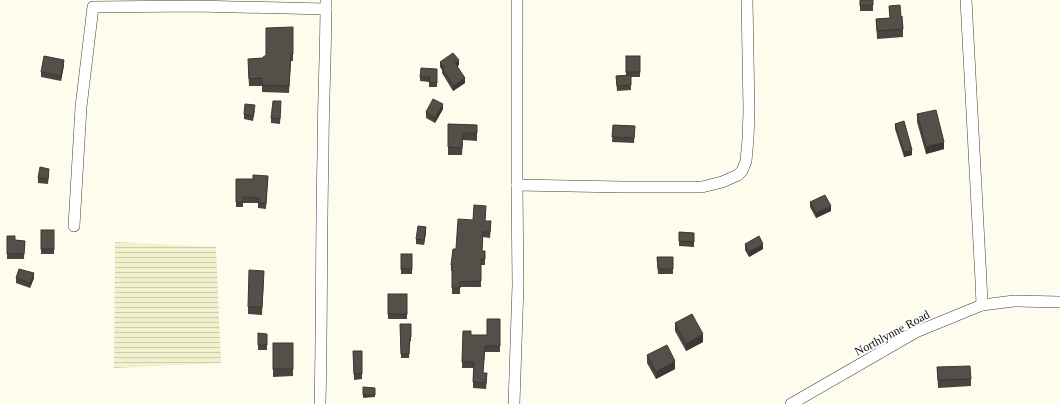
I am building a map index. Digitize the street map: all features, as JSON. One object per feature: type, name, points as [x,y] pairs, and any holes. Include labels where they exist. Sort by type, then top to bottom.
[{"type":"street","points":[[514,404],[518,285],[517,0]]},
{"type":"street","points":[[517,184],[702,187],[722,182],[738,175],[742,171],[746,161],[748,139],[749,111],[747,0]]},
{"type":"street","points":[[966,0],[982,305]]},
{"type":"street","points":[[74,226],[81,107],[93,7],[326,5],[321,256],[320,404]]},
{"type":"street","name":"Northlynne Road","points":[[791,404],[916,332],[982,305],[1014,301],[1060,302]]},
{"type":"green space","points":[[115,242],[216,247],[221,363],[114,368]]},
{"type":"building","points":[[860,0],[873,0],[873,5],[860,6]]},
{"type":"building","points":[[900,5],[903,29],[877,31],[876,19],[890,18],[889,6]]},
{"type":"building","points":[[293,27],[293,54],[291,54],[289,86],[262,85],[262,78],[249,79],[248,59],[263,58],[266,56],[266,28]]},
{"type":"building","points":[[453,53],[459,60],[455,63],[465,78],[453,86],[440,62]]},
{"type":"building","points":[[44,56],[64,60],[61,76],[41,72]]},
{"type":"building","points":[[626,56],[640,56],[640,72],[626,72]]},
{"type":"building","points":[[421,68],[437,69],[437,83],[429,82],[430,77],[420,77]]},
{"type":"building","points":[[631,75],[631,85],[617,86],[616,76]]},
{"type":"building","points":[[433,99],[443,104],[435,118],[426,112]]},
{"type":"building","points":[[273,101],[281,101],[280,119],[271,118]]},
{"type":"building","points":[[245,104],[255,105],[253,116],[244,114]]},
{"type":"building","points":[[936,110],[944,142],[926,147],[917,114]]},
{"type":"building","points":[[904,121],[912,150],[904,152],[895,124]]},
{"type":"building","points":[[448,124],[477,125],[477,133],[463,133],[462,148],[448,147]]},
{"type":"building","points":[[613,125],[635,126],[634,138],[612,137]]},
{"type":"building","points":[[40,167],[49,169],[48,179],[38,178]]},
{"type":"building","points":[[253,175],[268,176],[266,204],[258,203],[259,198],[243,197],[243,202],[236,202],[236,179],[253,179]]},
{"type":"building","points":[[825,195],[831,206],[816,213],[810,202]]},
{"type":"building","points":[[474,205],[486,206],[485,221],[491,221],[490,232],[483,232],[482,251],[485,251],[485,259],[481,259],[481,281],[460,282],[460,288],[452,288],[451,265],[453,249],[456,249],[458,219],[473,220]]},
{"type":"building","points":[[418,226],[426,227],[424,240],[416,239]]},
{"type":"building","points":[[41,230],[54,230],[54,249],[41,249]]},
{"type":"building","points":[[679,232],[694,233],[694,242],[679,241]]},
{"type":"building","points":[[7,236],[15,236],[15,240],[25,241],[24,254],[7,254]]},
{"type":"building","points":[[759,236],[763,244],[749,252],[745,244]]},
{"type":"building","points":[[401,254],[412,254],[412,269],[401,269]]},
{"type":"building","points":[[657,257],[673,257],[673,269],[658,269]]},
{"type":"building","points":[[19,269],[34,273],[30,283],[16,278]]},
{"type":"building","points":[[249,270],[264,271],[262,307],[248,307]]},
{"type":"building","points":[[388,294],[407,294],[407,314],[388,314]]},
{"type":"building","points":[[692,314],[703,334],[686,344],[675,323]]},
{"type":"building","points":[[487,319],[500,319],[500,346],[485,346],[483,373],[487,373],[486,383],[473,382],[474,362],[462,362],[463,331],[471,331],[471,335],[487,335]]},
{"type":"building","points":[[400,324],[411,324],[409,354],[401,354]]},
{"type":"building","points":[[258,333],[267,334],[267,345],[258,345]]},
{"type":"building","points":[[273,343],[293,343],[293,369],[273,369]]},
{"type":"building","points":[[667,345],[675,361],[656,372],[647,355]]},
{"type":"building","points":[[353,351],[362,351],[362,374],[354,374]]},
{"type":"building","points":[[970,366],[971,379],[938,380],[937,367]]},
{"type":"building","points":[[363,387],[375,388],[375,395],[363,395]]}]
